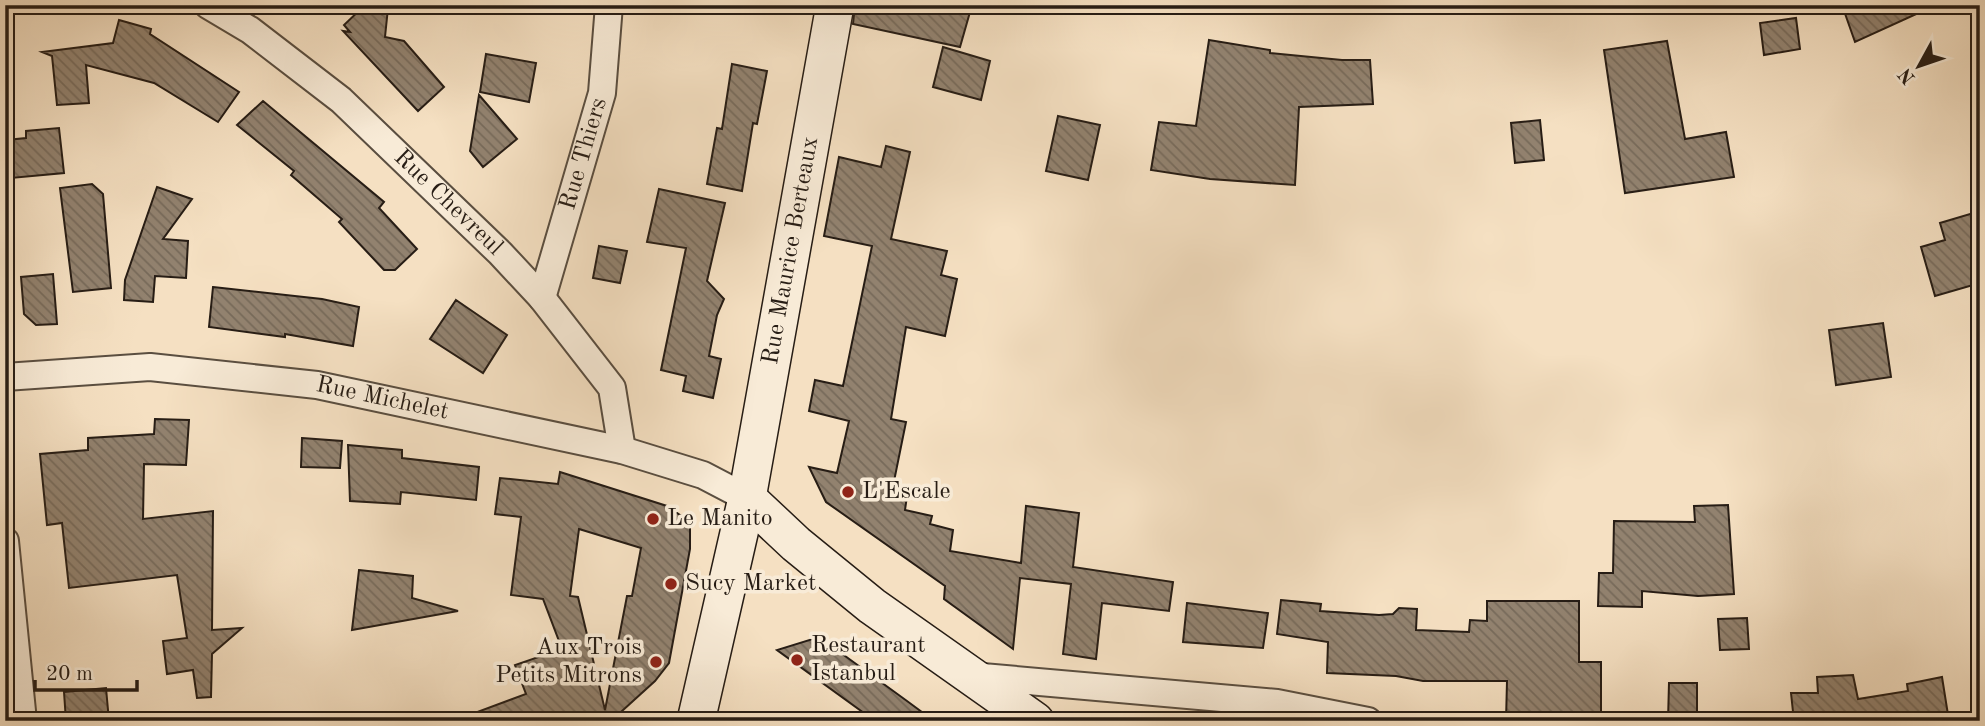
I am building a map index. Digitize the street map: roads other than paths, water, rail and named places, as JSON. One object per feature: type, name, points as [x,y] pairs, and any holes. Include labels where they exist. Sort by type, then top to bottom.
[{"type":"street","name":"Rue Chevreul","points":[[208,5],[250,30],[341,100],[500,253],[542,298],[612,388],[622,450]]},
{"type":"street","name":"Rue Thiers","points":[[542,298],[602,93],[610,5]]},
{"type":"street","name":"Rue Maurice Berteaux","points":[[696,721],[747,498],[835,5]]},
{"type":"street","name":"Rue Michelet","points":[[5,377],[150,367],[317,385],[622,450],[703,475],[747,498]]},
{"type":"street","points":[[747,498],[796,544],[872,606],[1035,721]]},
{"type":"street","points":[[5,541],[23,721]]},
{"type":"street","points":[[971,676],[1277,703],[1368,721]]},
{"type":"place","name":"L'Escale","points":[[848,492]]},
{"type":"place","name":"Le Manito","points":[[653,519]]},
{"type":"place","name":"Sucy Market","points":[[671,584]]},
{"type":"place","name":"Restaurant Istanbul","points":[[797,660]]},
{"type":"place","name":"Aux Trois Petits Mitrons","points":[[656,662]]}]
